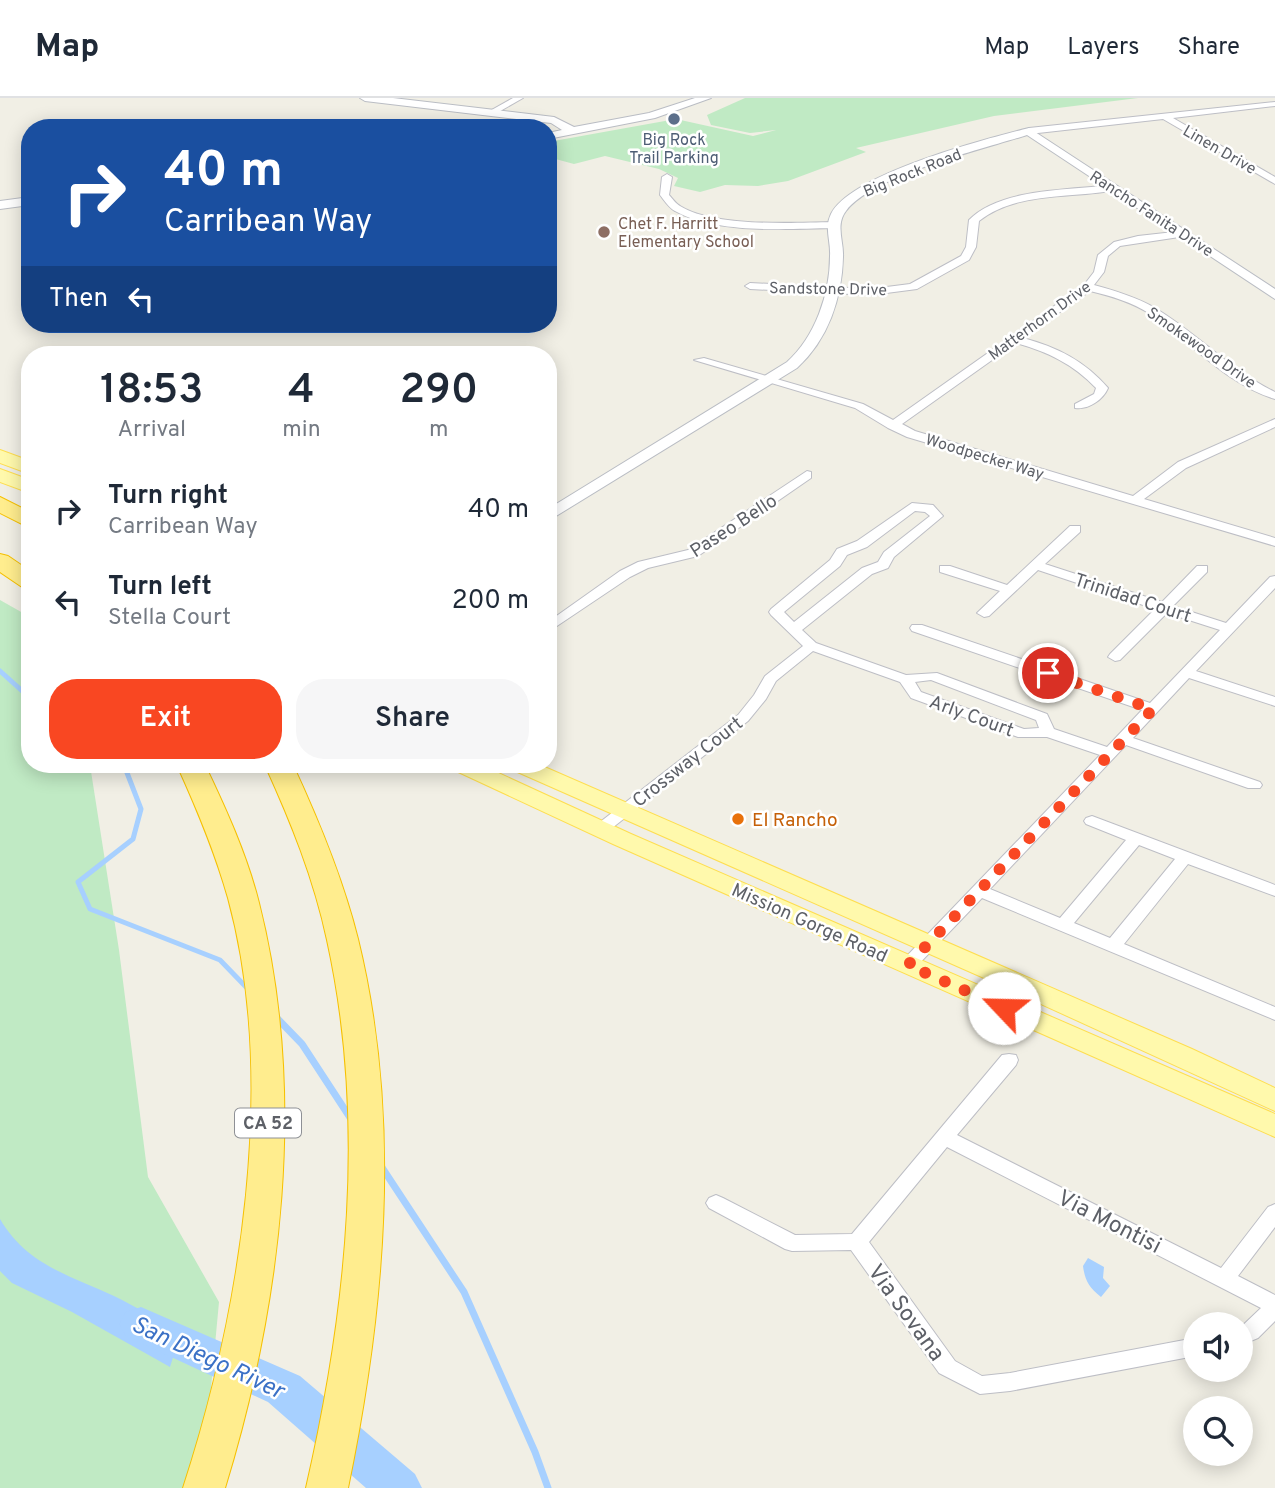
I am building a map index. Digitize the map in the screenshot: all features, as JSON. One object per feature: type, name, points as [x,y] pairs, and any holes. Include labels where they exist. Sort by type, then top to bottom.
[{"type":"highway","points":[[0,504],[21,516]]},
{"type":"highway","points":[[0,561],[21,576]]},
{"type":"highway","name":"CA 52","points":[[195,773],[211,803],[246,905],[260,974],[268,1057],[268,1159],[252,1282],[228,1405],[204,1488]]},
{"type":"highway","points":[[283,773],[304,818],[327,884],[348,964],[363,1084],[364,1201],[355,1350],[327,1488]]},
{"type":"main road","points":[[0,456],[21,464]]},
{"type":"main road","points":[[0,475],[21,483]]},
{"type":"main road","name":"Mission Gorge Road","points":[[480,773],[718,881],[1150,1040],[1275,1100]]},
{"type":"main road","name":"Mission Gorge Road","points":[[539,773],[813,894],[917,955],[1275,1126]]},
{"type":"main road","points":[[718,881],[723,877],[741,877],[792,899],[803,899],[813,894]]},
{"type":"street","points":[[365,98],[546,119]]},
{"type":"street","points":[[492,112],[519,98]]},
{"type":"street","points":[[557,135],[651,116],[706,98]]},
{"type":"street","name":"Big Rock Road","points":[[832,225],[845,203],[875,184],[1029,131],[1275,104]]},
{"type":"street","name":"Linen Drive","points":[[1164,116],[1275,181]]},
{"type":"street","points":[[557,122],[574,132]]},
{"type":"street","name":"Rancho Fanita Drive","points":[[1029,131],[1275,295]]},
{"type":"street","points":[[557,510],[800,358],[812,346],[824,323],[837,256],[832,225],[743,224],[699,217],[675,207],[667,200],[662,193],[662,186],[667,177]]},
{"type":"street","name":"Sandstone Drive","points":[[750,286],[882,292],[921,284],[965,258],[971,247],[974,220],[987,209],[1008,202],[1113,188]]},
{"type":"street","points":[[0,205],[21,202]]},
{"type":"street","name":"Matterhorn Drive","points":[[892,426],[1088,287],[1099,272],[1103,255],[1117,244],[1183,234]]},
{"type":"street","name":"Smokewood Drive","points":[[1088,287],[1117,294],[1152,311],[1246,382],[1275,396]]},
{"type":"street","points":[[1015,338],[1049,348],[1083,367],[1102,388],[1099,396],[1079,406]]},
{"type":"street","name":"Woodpecker Way","points":[[701,360],[859,406],[911,434],[1275,542]]},
{"type":"street","points":[[1135,501],[1167,472],[1275,423]]},
{"type":"street","name":"Paseo Bello","points":[[557,622],[625,574],[643,565],[678,559],[693,553],[807,475]]},
{"type":"street","points":[[929,508],[942,497]]},
{"type":"street","points":[[790,628],[867,571],[883,565],[889,555],[937,516],[929,508],[912,507],[857,546],[842,552],[835,563],[776,612],[790,628],[811,646]]},
{"type":"street","points":[[984,613],[1075,529]]},
{"type":"street","points":[[857,546],[875,548],[889,555]]},
{"type":"street","name":"Trinidad Court","points":[[1035,565],[1231,629]]},
{"type":"street","points":[[945,569],[1009,590]]},
{"type":"street","points":[[1115,657],[1202,569]]},
{"type":"street","points":[[917,955],[1275,580]]},
{"type":"street","points":[[917,628],[1153,709]]},
{"type":"street","name":"Arly Court","points":[[811,646],[905,679],[932,676],[1042,717],[1048,732]]},
{"type":"street","name":"Crossway Court","points":[[601,829],[743,719],[761,696],[770,678],[811,646]]},
{"type":"street","points":[[1188,673],[1275,702]]},
{"type":"street","name":"Arly Court","points":[[905,679],[916,695],[1023,734],[1048,732],[1109,753]]},
{"type":"street","points":[[1123,739],[1254,785]]},
{"type":"street","points":[[1091,821],[1275,891]]},
{"type":"street","points":[[1063,925],[1136,838]]},
{"type":"street","points":[[1113,946],[1185,857]]},
{"type":"street","points":[[978,890],[1275,1014]]},
{"type":"street","points":[[716,1203],[792,1243],[857,1242],[1009,1060]]},
{"type":"street","name":"Via Montisi","points":[[946,1138],[1275,1306]]},
{"type":"street","points":[[1224,1279],[1275,1212]]},
{"type":"street","name":"Via Sovana","points":[[857,1242],[947,1367],[980,1385],[1010,1382],[1183,1349]]},
{"type":"street","points":[[1253,1328],[1275,1306]]},
{"type":"green space","points":[[745,98],[1138,98],[994,116],[856,148],[866,152],[788,181],[758,186],[725,185],[700,192],[674,186],[678,178],[659,169],[605,156],[574,164],[557,159],[557,140],[676,119],[753,136],[776,130],[750,133],[711,125],[707,115]]},
{"type":"green space","points":[[0,600],[21,612],[21,773],[91,773],[119,950],[148,1177],[219,1302],[203,1473],[214,1488],[0,1488]]},
{"type":"water","points":[[0,1219],[23,1247],[50,1267],[123,1300],[181,1332],[170,1367],[72,1312],[12,1283],[0,1271]]},
{"type":"water","points":[[1088,1258],[1104,1267],[1103,1278],[1110,1286],[1101,1297],[1086,1280],[1083,1266]]},
{"type":"waterway","points":[[0,671],[21,690]]},
{"type":"waterway","points":[[127,773],[141,809],[133,839],[78,882],[90,909],[220,960],[247,988]]},
{"type":"waterway","points":[[274,1015],[302,1044],[351,1119]]},
{"type":"waterway","points":[[381,1166],[464,1292],[535,1452],[548,1488]]},
{"type":"waterway","name":"San Diego River","points":[[141,1324],[284,1389],[399,1488]]},
{"type":"place","name":"Big Rock Trail Parking","points":[[674,119]]},
{"type":"place","name":"Chet F. Harritt Elementary School","points":[[604,232]]},
{"type":"place","name":"El Rancho","points":[[738,819]]},
{"type":"route","points":[[1004,1008],[908,965],[1153,709],[1048,673]]}]
